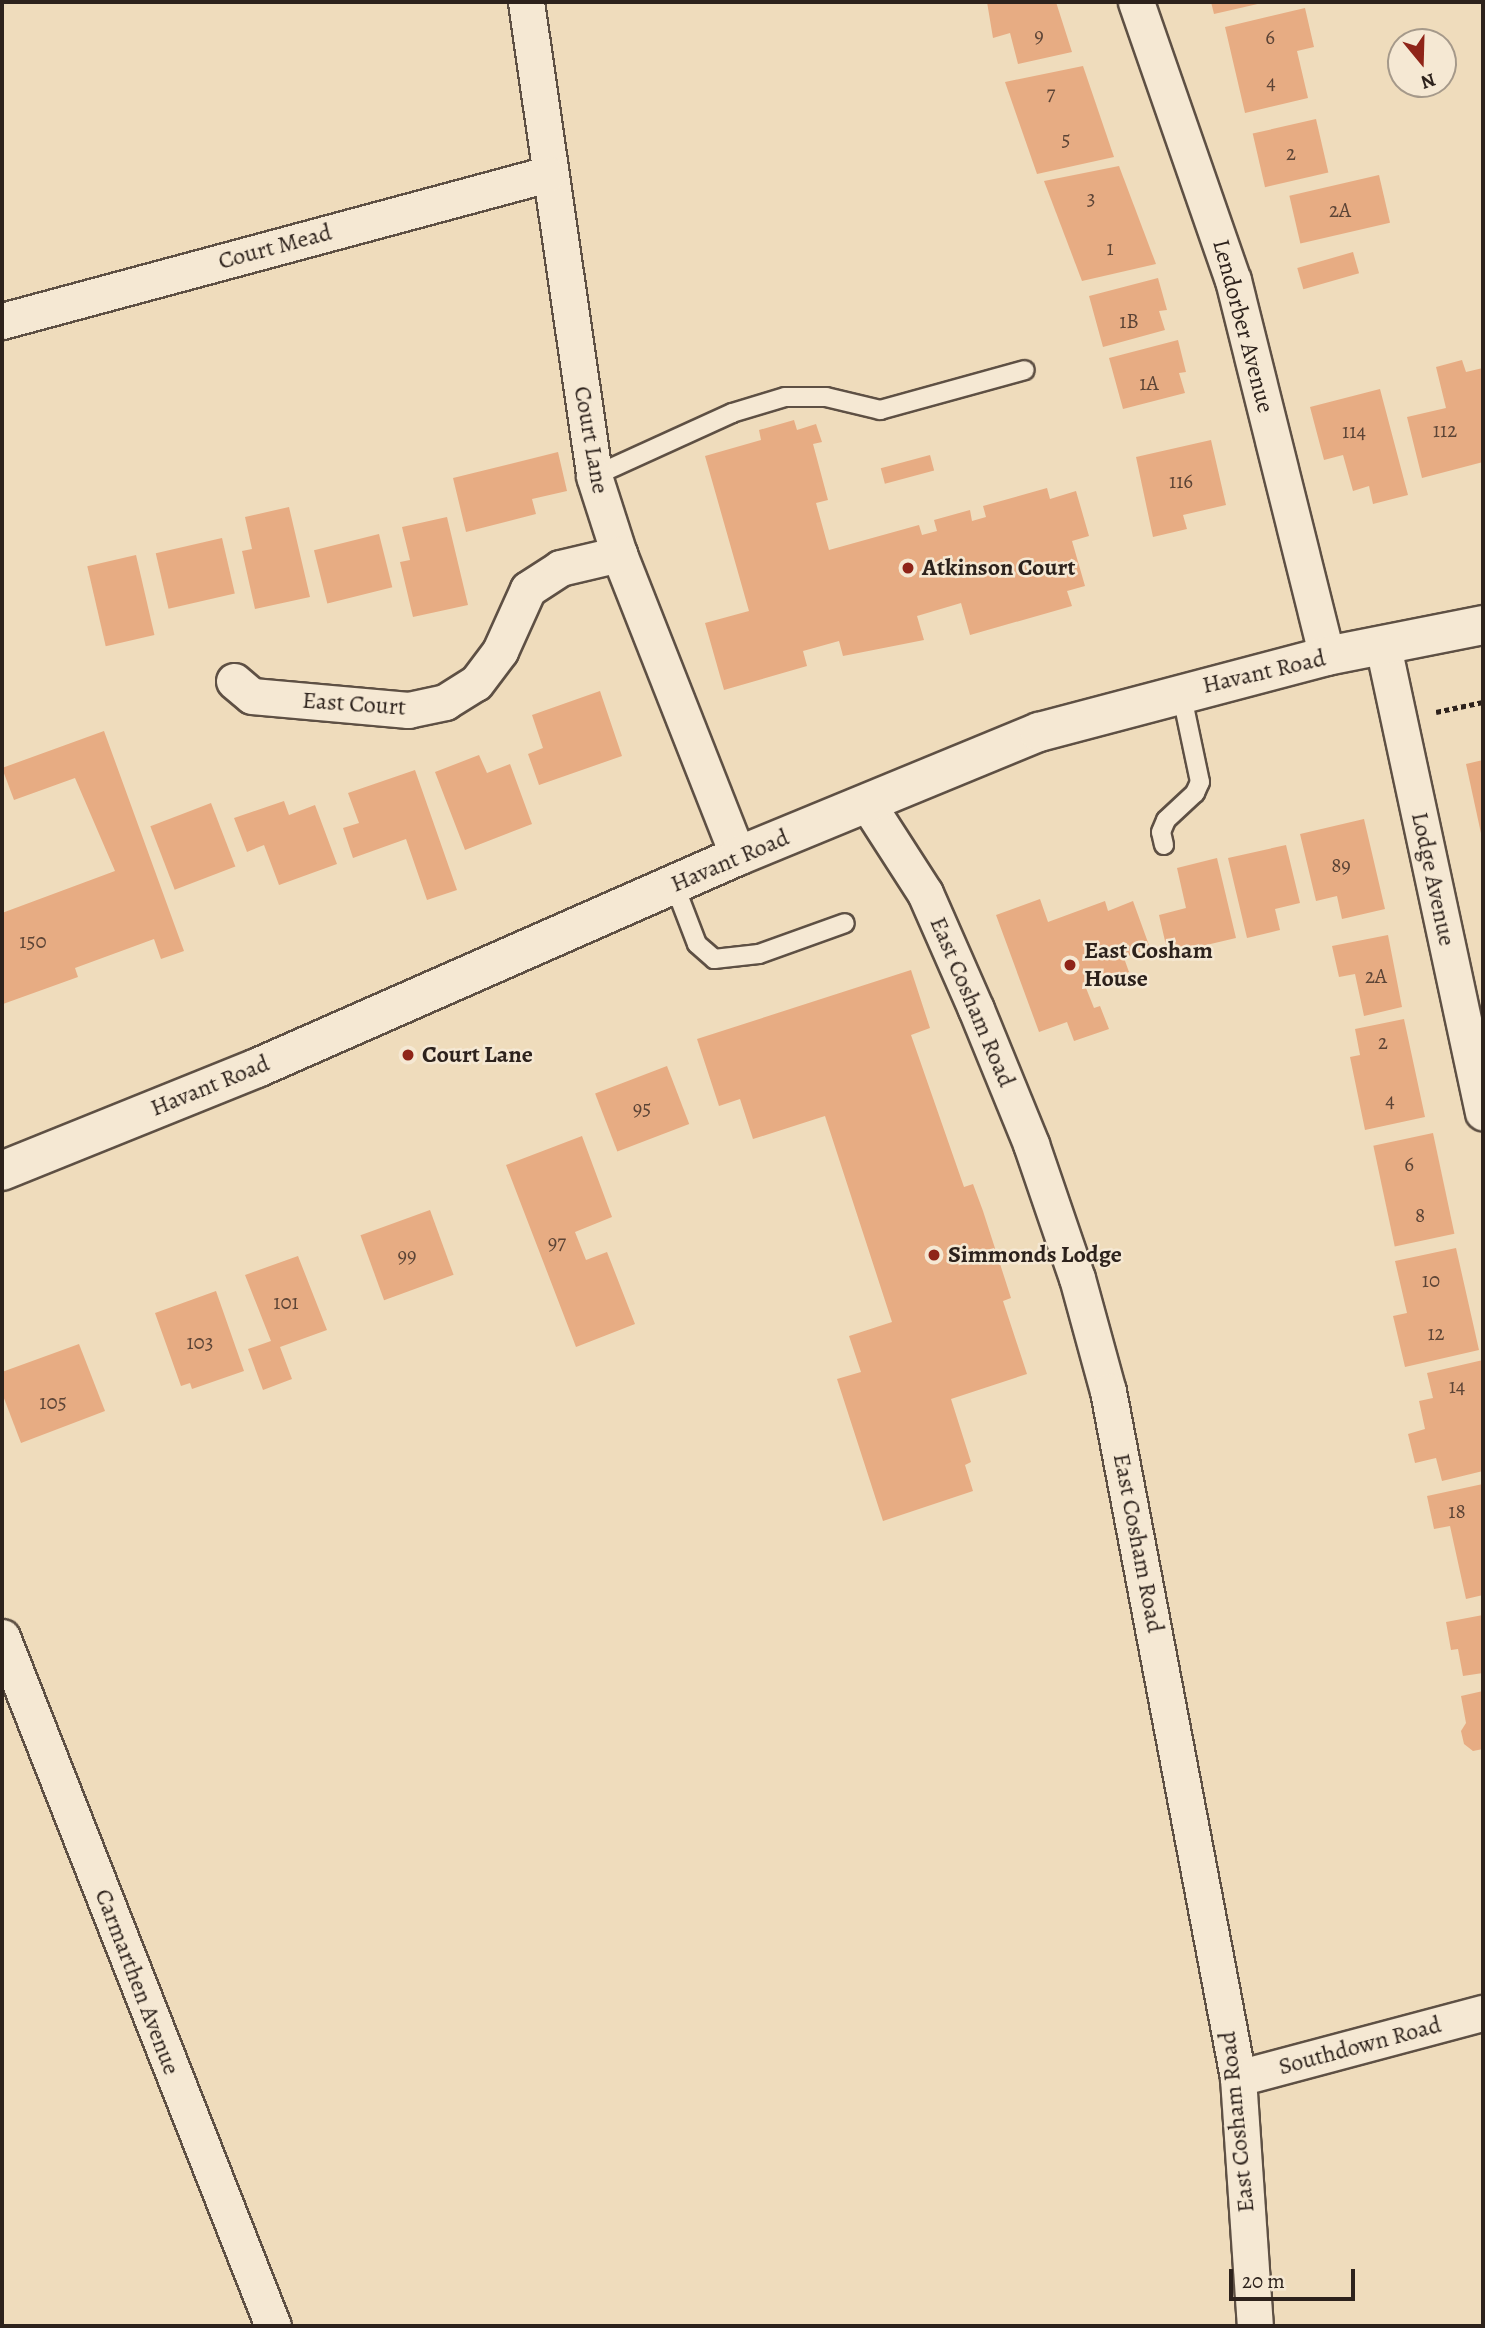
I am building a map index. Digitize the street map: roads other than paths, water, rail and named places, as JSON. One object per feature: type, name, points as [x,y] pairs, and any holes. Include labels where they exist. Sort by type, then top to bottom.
[{"type":"street","name":"Court Lane","points":[[526,2],[548,174],[594,476],[619,554],[738,856]]},
{"type":"street","name":"Lendorber Avenue","points":[[1136,2],[1233,280],[1327,656]]},
{"type":"street","name":"Court Mead","points":[[2,321],[548,174]]},
{"type":"street","name":"East Court","points":[[234,681],[252,696],[408,710],[445,702],[476,683],[500,651],[528,589],[560,568],[619,554]]},
{"type":"street","name":"Havant Road","points":[[2,1171],[257,1068],[738,856],[1039,732],[1181,692],[1327,656],[1483,625]]},
{"type":"street","name":"Lodge Avenue","points":[[1382,646],[1483,1112]]},
{"type":"street","name":"East Cosham Road","points":[[867,803],[925,893],[1031,1144],[1077,1278],[1129,1489],[1238,2078],[1255,2326]]},
{"type":"street","name":"Carmarthen Avenue","points":[[4,1648],[273,2326]]},
{"type":"street","name":"Southdown Road","points":[[1238,2078],[1483,2013]]},
{"type":"lane","points":[[594,476],[732,412],[785,397],[826,397],[880,410],[1025,370]]},
{"type":"lane","points":[[1164,845],[1161,832],[1166,820],[1195,793],[1200,782],[1181,692]]},
{"type":"lane","points":[[674,884],[697,944],[715,959],[759,954],[845,923]]},
{"type":"place","name":"Atkinson Court","points":[[908,568]]},
{"type":"place","name":"East Cosham House","points":[[1070,965]]},
{"type":"place","name":"Court Lane","points":[[408,1055]]},
{"type":"place","name":"Simmonds Lodge","points":[[934,1255]]}]
